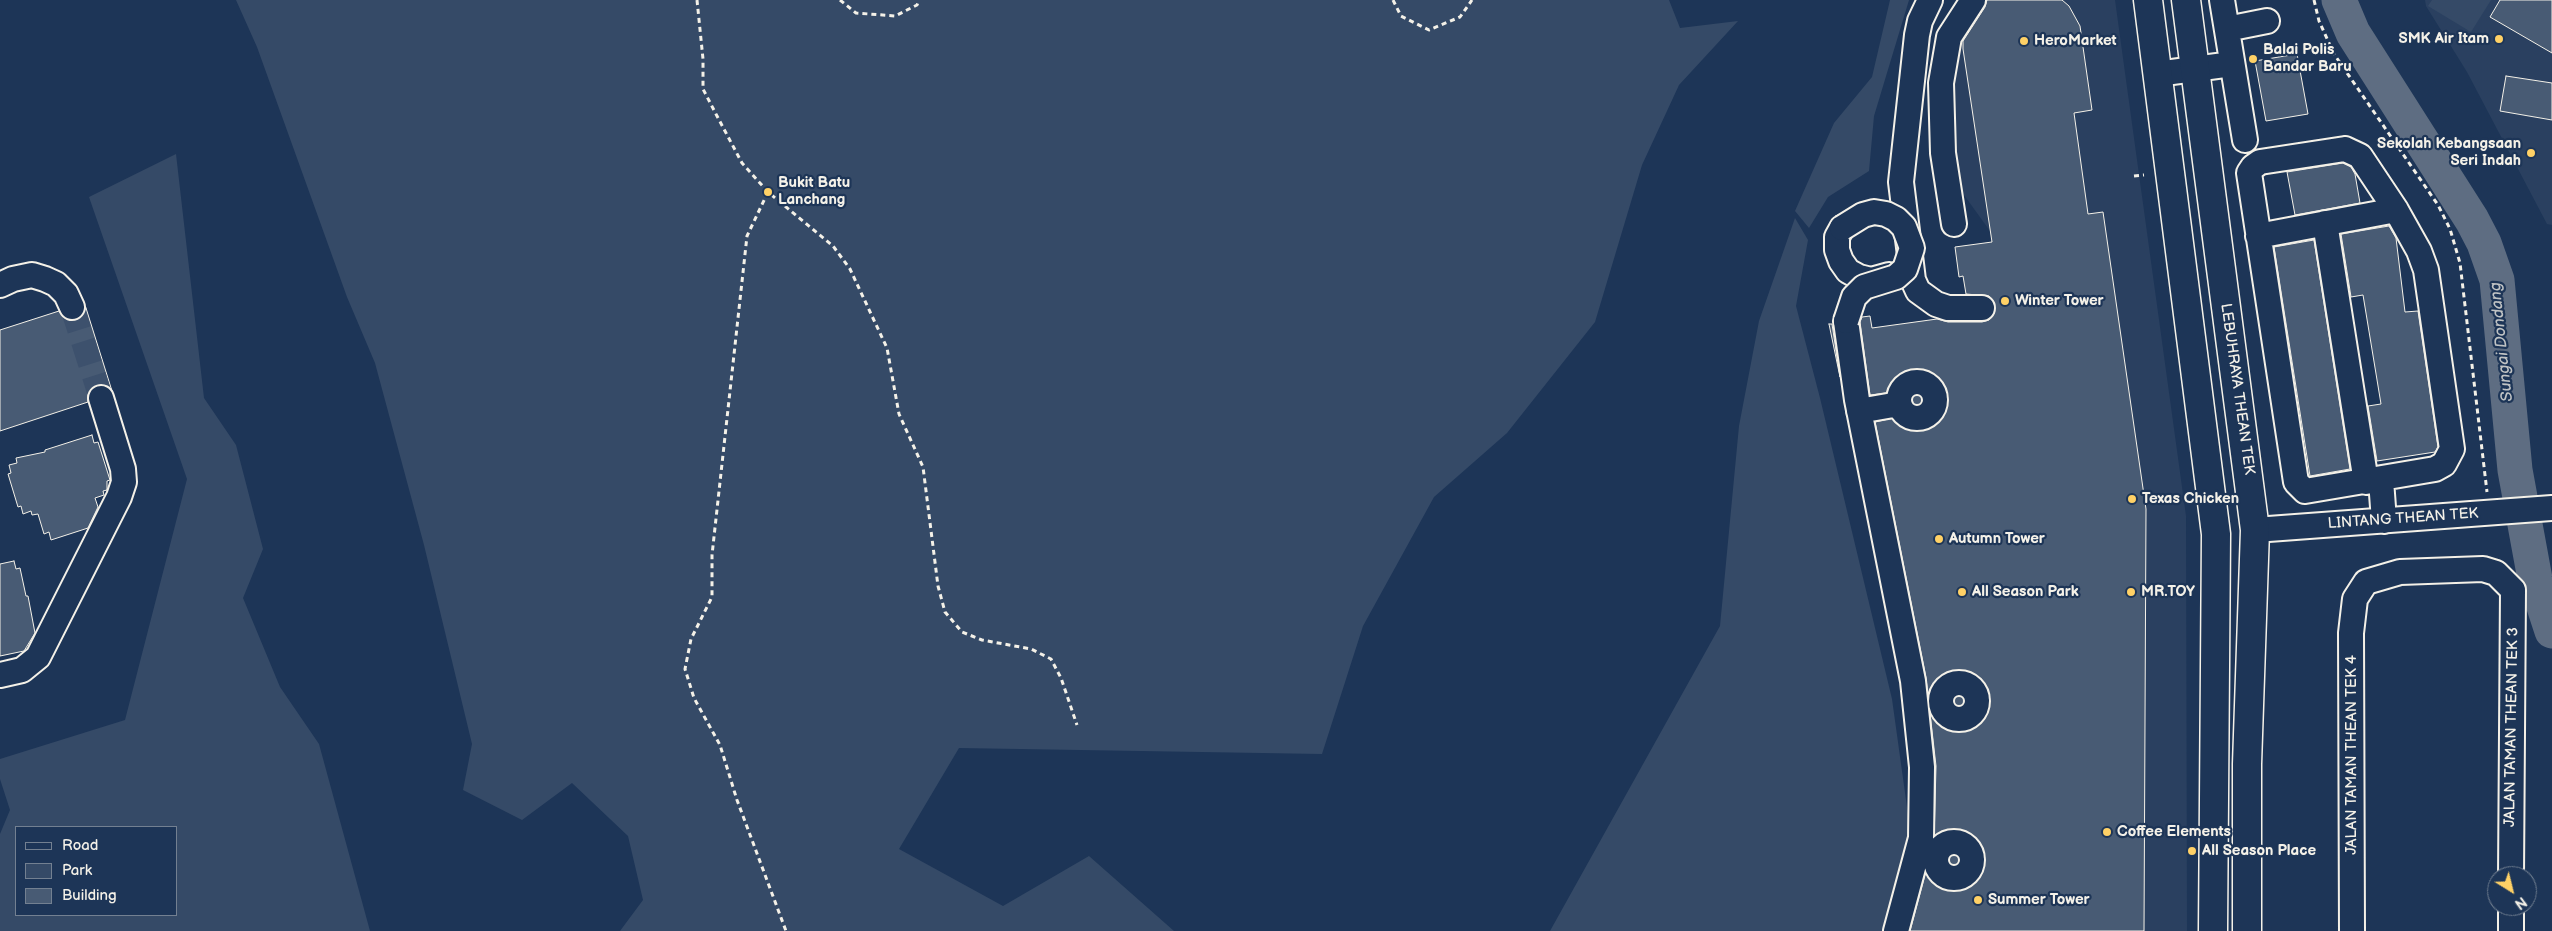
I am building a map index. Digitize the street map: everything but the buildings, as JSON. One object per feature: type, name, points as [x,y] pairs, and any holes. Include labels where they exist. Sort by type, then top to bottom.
[{"type":"main road","points":[[2148,0],[2216,534],[2213,931]]},
{"type":"main road","points":[[2173,0],[2190,28]]},
{"type":"main road","name":"LEBUHRAYA THEAN TEK","points":[[2186,0],[2255,530],[2247,764],[2247,931]]},
{"type":"street","points":[[1930,0],[1920,21],[1917,35],[1902,182],[1913,280],[1918,291],[1936,304],[1948,308],[1982,308]]},
{"type":"street","points":[[1954,224],[1943,153],[1941,83],[1948,37],[1973,0]]},
{"type":"street","points":[[2222,0],[2245,140]]},
{"type":"street","points":[[2226,28],[2267,21]]},
{"type":"street","points":[[2157,74],[2232,64]]},
{"type":"street","points":[[2345,149],[2355,151],[2396,210],[2419,250],[2426,270],[2452,449],[2444,464],[2435,469],[2305,491],[2296,482],[2249,173],[2260,162],[2345,149]]},
{"type":"street","points":[[2258,236],[2396,210]]},
{"type":"street","points":[[1896,931],[1927,855],[1921,838],[1922,767],[1915,698],[1859,411],[1846,321],[1854,297],[1864,287],[1896,277],[1905,269],[1912,248],[1904,227],[1896,219],[1886,214],[1874,212],[1863,215],[1842,228],[1837,238],[1837,250],[1841,261],[1848,271],[1859,277],[1871,280],[1892,273],[1901,265],[1908,244]]},
{"type":"street","points":[[2325,223],[2373,481],[2384,521]]},
{"type":"street","points":[[0,285],[13,279],[32,275],[56,284],[66,294],[72,307]]},
{"type":"street","points":[[0,675],[22,670],[38,656],[119,496],[124,482],[123,469],[101,398]]},
{"type":"street","points":[[1859,411],[1899,404]]},
{"type":"street","name":"LINTANG THEAN TEK","points":[[2255,530],[2552,508]]},
{"type":"street","name":"JALAN TAMAN THEAN TEK 3","points":[[2366,582],[2400,572],[2483,569],[2496,573],[2513,590],[2510,754],[2511,866]]},
{"type":"street","name":"JALAN TAMAN THEAN TEK 4","points":[[2352,931],[2352,634],[2355,599],[2366,582]]},
{"type":"street","points":[[1915,698],[1941,700]]},
{"type":"street","points":[[2511,916],[2511,931]]},
{"type":"path","points":[[697,0],[703,59],[703,90],[742,163],[768,192],[833,246],[850,269],[886,348],[899,414],[923,467],[938,586],[945,612],[962,632],[982,640],[1030,649],[1051,659],[1077,725]]},
{"type":"path","points":[[840,0],[856,14],[894,16],[917,5],[919,0]]},
{"type":"path","points":[[1393,0],[1401,16],[1429,30],[1460,17],[1472,0]]},
{"type":"path","points":[[2134,176],[2144,175]]},
{"type":"path","points":[[768,192],[748,236],[712,555],[712,597],[691,639],[685,669],[694,698],[720,745],[737,800],[786,931]]},
{"type":"shaded area","name":"All Season Place","points":[[1980,0],[2115,0],[2186,516],[2187,931],[2051,931],[2009,228],[1990,231],[1964,195],[1950,162],[1946,109],[1964,25]]},
{"type":"shaded area","points":[[2425,0],[2552,0],[2552,225],[2547,224],[2467,72],[2426,6]]},
{"type":"green space","points":[[236,0],[1669,0],[1680,28],[1738,21],[1679,85],[1642,165],[1595,322],[1507,433],[1434,497],[1363,626],[1322,754],[959,748],[899,849],[1003,906],[1089,856],[1174,931],[620,931],[643,900],[628,836],[572,783],[522,820],[463,790],[472,744],[424,545],[375,363],[347,297],[257,47]]},
{"type":"green space","points":[[1890,0],[1909,0],[1874,116],[1869,171],[1828,197],[1809,228],[1795,211],[1834,123],[1872,77]]},
{"type":"green space","points":[[2432,0],[2491,0],[2471,32],[2428,6]]},
{"type":"green space","points":[[176,154],[204,398],[236,445],[263,549],[243,598],[280,687],[319,744],[370,931],[0,931],[0,834],[10,810],[0,779],[0,759],[125,720],[187,479],[89,197]]},
{"type":"green space","points":[[1795,218],[1808,240],[1796,306],[1892,699],[1911,836],[1882,931],[1550,931],[1720,626],[1739,426],[1759,321]]},
{"type":"waterway","name":"Sungai Dondang","points":[[2339,0],[2353,33],[2472,220],[2484,243],[2497,280],[2515,470],[2535,579],[2552,631]]},
{"type":"tunnel","points":[[72,307],[101,398]]},
{"type":"place","name":"SMK Air Itam","points":[[2499,39]]},
{"type":"place","name":"HeroMarket","points":[[2024,41]]},
{"type":"place","name":"Balai Polis Bandar Baru","points":[[2253,59]]},
{"type":"place","name":"Sekolah Kebangsaan Seri Indah","points":[[2531,153]]},
{"type":"place","name":"Bukit Batu Lanchang","points":[[768,192]]},
{"type":"place","name":"Winter Tower","points":[[2005,301]]},
{"type":"place","name":"Texas Chicken","points":[[2132,499]]},
{"type":"place","name":"Autumn Tower","points":[[1939,539]]},
{"type":"place","name":"All Season Park","points":[[1962,592]]},
{"type":"place","name":"MR.TOY","points":[[2131,592]]},
{"type":"place","name":"Coffee Elements","points":[[2107,832]]},
{"type":"place","name":"All Season Place","points":[[2192,851]]},
{"type":"place","name":"Summer Tower","points":[[1978,900]]}]
